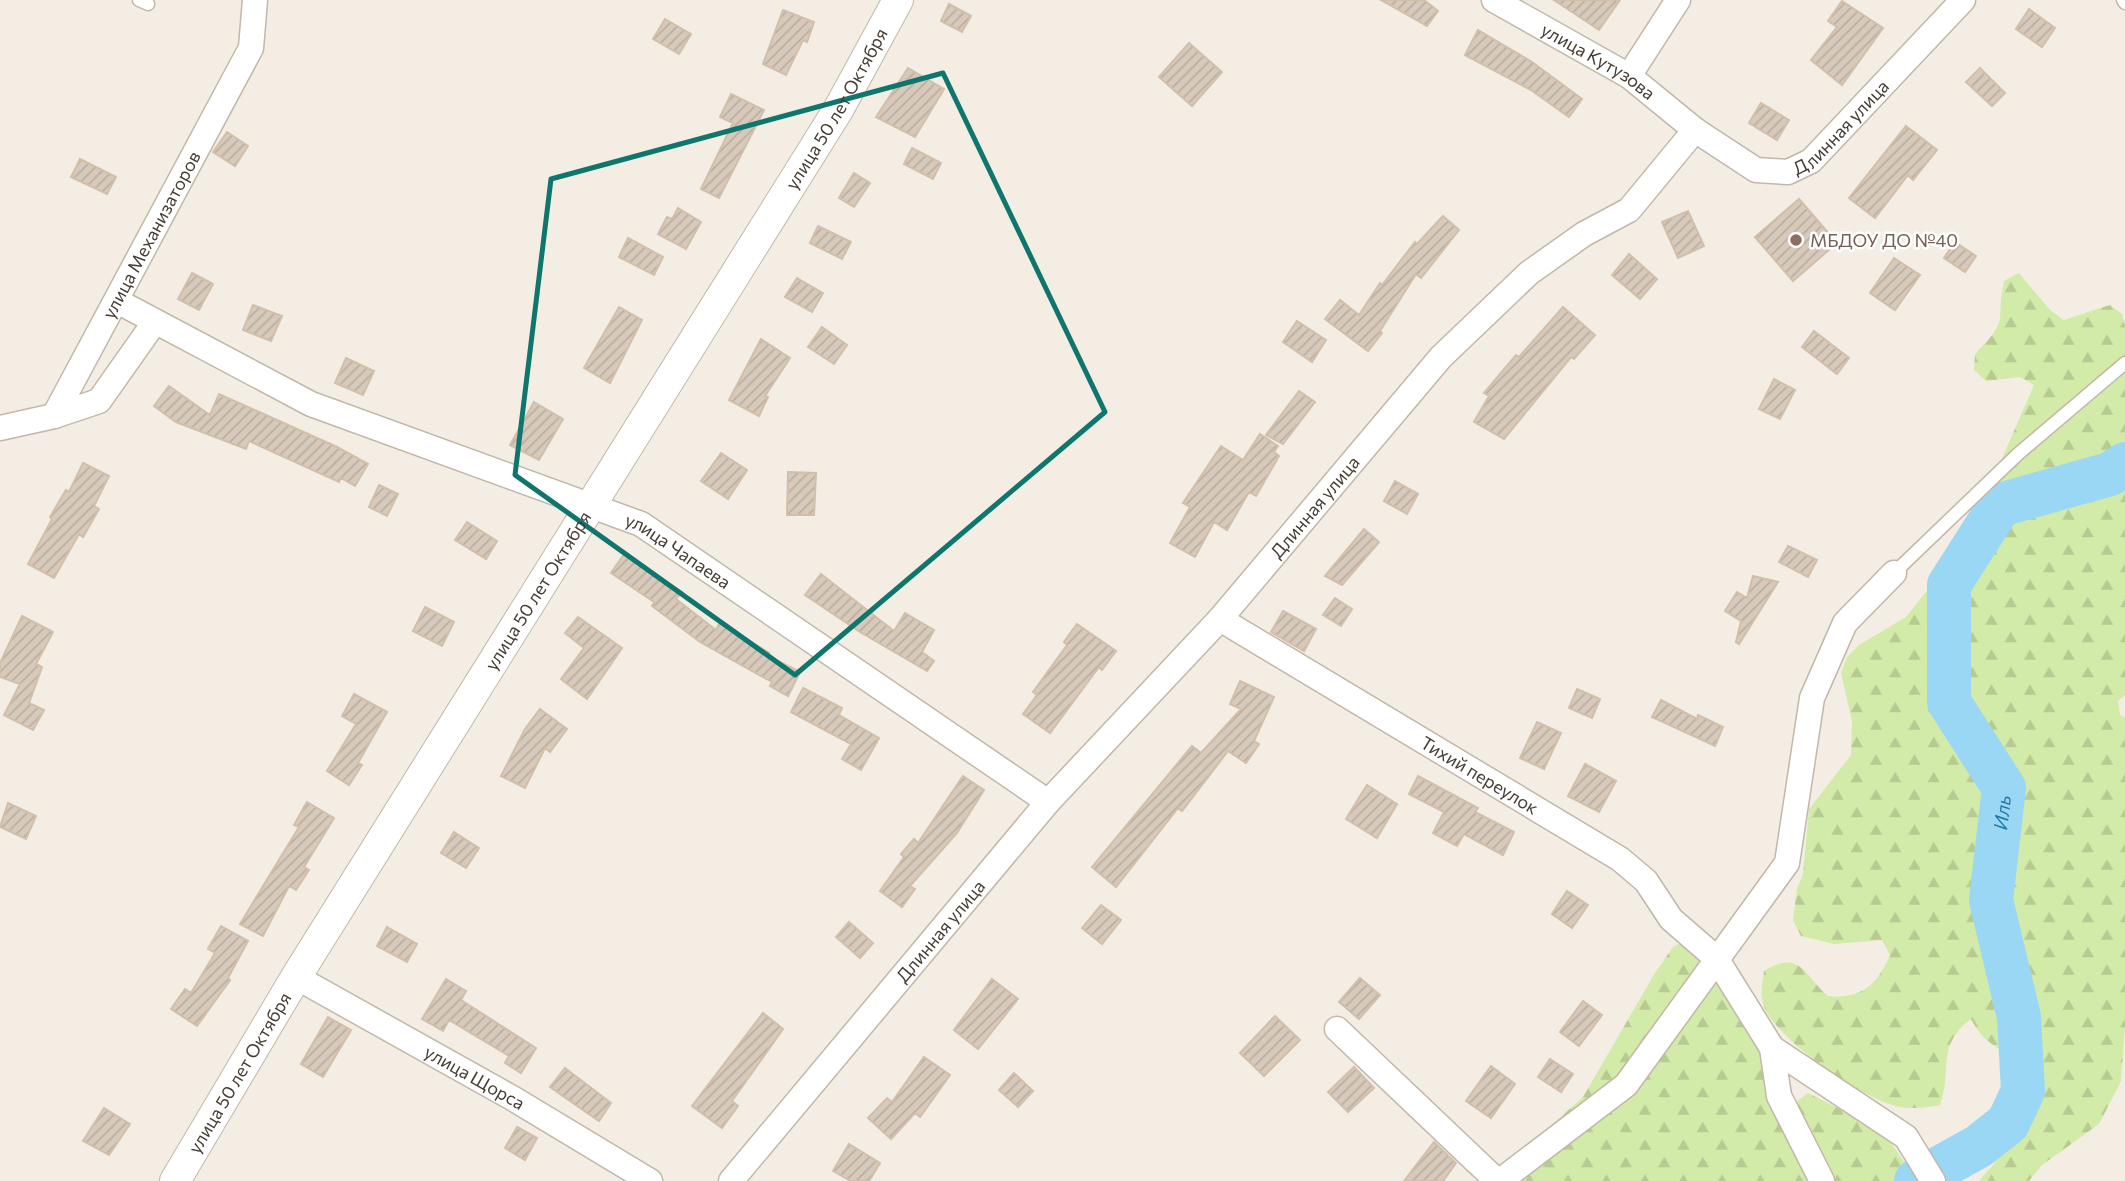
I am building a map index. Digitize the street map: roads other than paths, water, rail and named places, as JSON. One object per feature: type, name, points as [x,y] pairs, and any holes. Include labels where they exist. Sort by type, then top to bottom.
[{"type":"street","name":"улица Механизаторов","points":[[54,416],[251,48],[255,0]]},
{"type":"street","name":"улица 50 лет Октября","points":[[176,1181],[296,977],[838,110],[898,0]]},
{"type":"street","name":"улица Кутузова","points":[[1494,0],[1629,76],[1695,130]]},
{"type":"street","points":[[1629,76],[1678,0]]},
{"type":"street","name":"Длинная улица","points":[[731,1181],[1048,802],[1220,620],[1441,357],[1529,273],[1584,234],[1629,210],[1695,130],[1756,170],[1788,172],[1811,161],[1963,0]]},
{"type":"street","name":"улица Чапаева","points":[[117,301],[311,404],[641,524],[1048,802]]},
{"type":"street","points":[[0,428],[54,416],[99,401],[154,323]]},
{"type":"street","points":[[1337,1029],[1499,1181],[1626,1086],[1787,863],[1812,698],[1845,623],[1894,573]]},
{"type":"street","name":"Тихий переулок","points":[[1220,620],[1620,859],[1646,881],[1671,919],[1716,958],[1772,1048]]},
{"type":"street","name":"улица Щорса","points":[[296,977],[514,1099],[650,1181]]},
{"type":"street","points":[[1772,1048],[1779,1096],[1822,1181]]},
{"type":"street","points":[[1772,1048],[1906,1137],[1933,1181]]},
{"type":"lane","points":[[1894,573],[2018,454],[2125,363]]},
{"type":"waterway","name":"Иль","points":[[1916,1181],[1979,1146],[2008,1123],[2023,1091],[2019,1017],[1991,900],[2004,788],[1949,702],[1949,585],[2000,505],[2110,474],[2125,464]]},
{"type":"place","name":"МБДОУ ДО №40","points":[[1796,240]]}]
